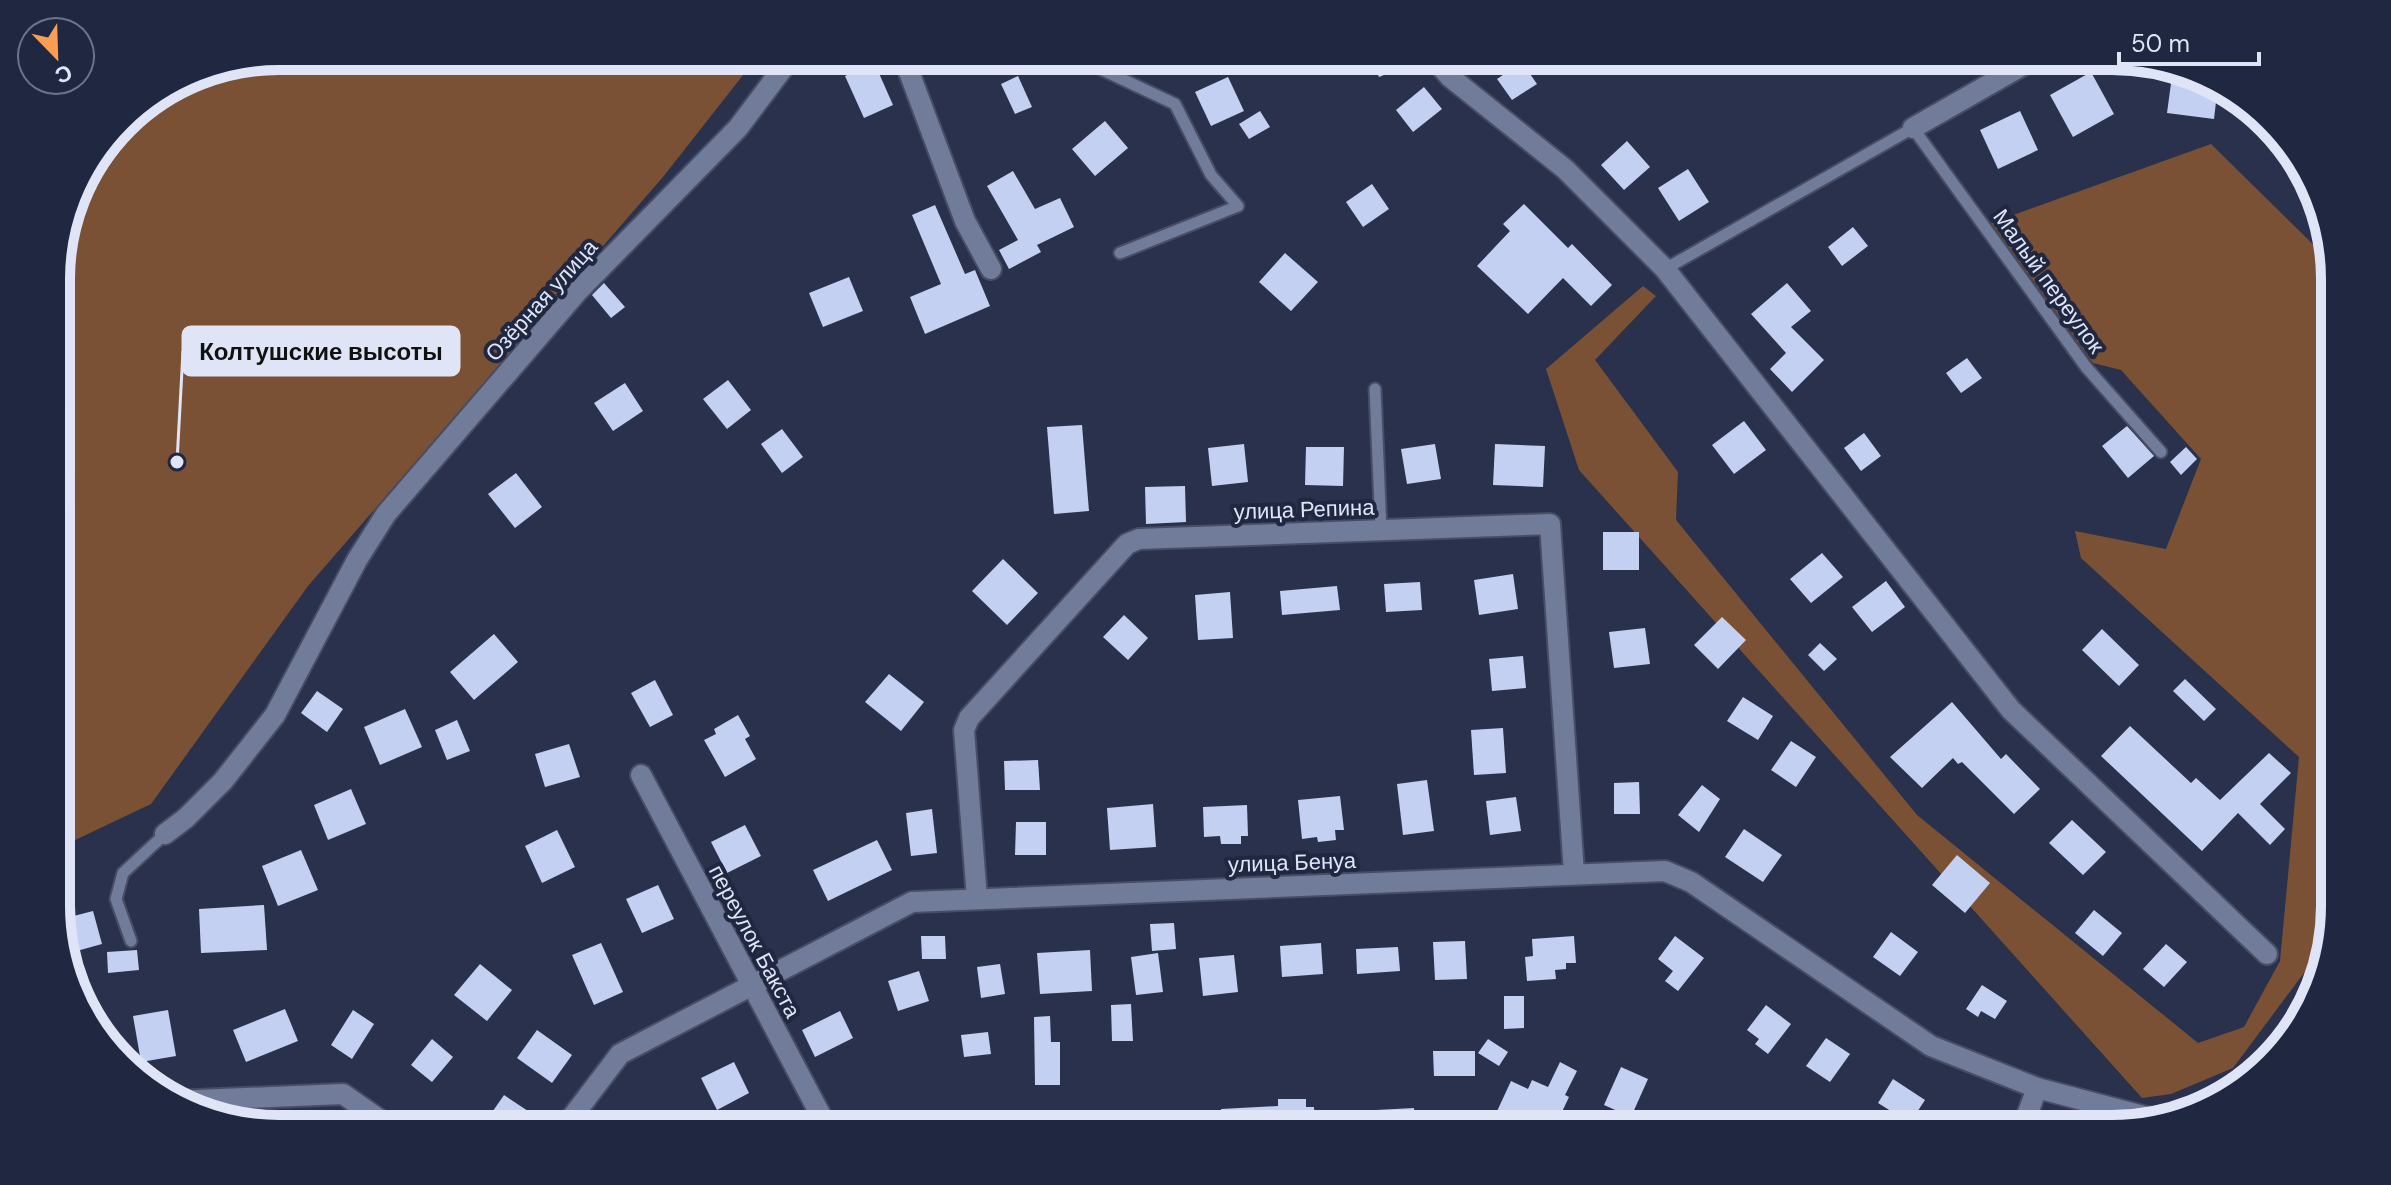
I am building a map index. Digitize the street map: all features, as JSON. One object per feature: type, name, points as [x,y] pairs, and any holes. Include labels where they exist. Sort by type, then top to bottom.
[{"type":"street","name":"Озёрная улица","points":[[165,834],[223,781],[275,715],[357,560],[386,514],[578,291],[738,128],[782,70]]},
{"type":"street","points":[[910,70],[965,221],[991,269]]},
{"type":"street","points":[[1444,70],[1565,169],[1665,269],[2011,710],[2267,954]]},
{"type":"street","points":[[1913,128],[2015,70]]},
{"type":"street","name":"улица Репина","points":[[977,899],[964,730],[969,718],[1127,544],[1139,539],[1550,524],[1574,873]]},
{"type":"street","name":"переулок Бакста","points":[[641,775],[820,1115]]},
{"type":"street","name":"улица Бенуа","points":[[574,1115],[620,1054],[912,902],[1665,871],[1691,882],[1931,1046],[2037,1088],[2135,1114]]},
{"type":"street","points":[[2027,1115],[2037,1088]]},
{"type":"street","points":[[202,1100],[343,1094],[373,1115]]},
{"type":"lane","points":[[1103,70],[1175,104],[1211,175],[1238,206],[1120,253]]},
{"type":"lane","points":[[1665,269],[1913,128]]},
{"type":"lane","name":"Малый переулок","points":[[1913,128],[2086,367],[2161,452]]},
{"type":"lane","points":[[1375,389],[1381,530]]},
{"type":"lane","points":[[131,941],[116,899],[123,873],[165,834]]},
{"type":"shaded area","points":[[747,70],[663,177],[308,586],[151,804],[70,843],[70,265],[74,238],[86,199],[98,174],[122,141],[152,113],[174,98],[212,81],[252,72]]},
{"type":"shaded area","points":[[2211,144],[2319,250],[2321,920],[2317,947],[2313,960],[2233,1068],[2171,1094],[2142,1098],[1579,470],[1546,369],[1643,286],[1656,296],[1595,360],[1678,472],[1676,520],[1917,815],[2198,1043],[2244,1027],[2280,961],[2299,757],[2081,558],[2075,531],[2166,549],[2201,459],[2121,370],[2093,363],[1991,223]]},
{"type":"building","points":[[857,70],[878,70],[893,105],[864,118],[845,76]]},
{"type":"building","points":[[1376,70],[1396,70],[1379,77]]},
{"type":"building","points":[[1510,70],[1527,70],[1537,84],[1512,100],[1497,79]]},
{"type":"building","points":[[2091,72],[2114,114],[2073,137],[2050,95]]},
{"type":"building","points":[[1018,76],[1032,107],[1015,114],[1001,84]]},
{"type":"building","points":[[1228,77],[1244,111],[1211,126],[1195,92]]},
{"type":"building","points":[[2172,79],[2216,99],[2214,119],[2167,113]]},
{"type":"building","points":[[1424,87],[1442,109],[1413,132],[1396,110]]},
{"type":"building","points":[[1260,111],[1270,127],[1249,139],[1239,124]]},
{"type":"building","points":[[2020,111],[2038,150],[1998,169],[1980,130]]},
{"type":"building","points":[[1105,121],[1128,148],[1095,176],[1072,149]]},
{"type":"building","points":[[1627,141],[1650,167],[1624,190],[1601,165]]},
{"type":"building","points":[[1688,169],[1709,202],[1679,221],[1658,188]]},
{"type":"building","points":[[1013,171],[1035,209],[1060,198],[1074,227],[1037,245],[1041,252],[1009,269],[999,250],[1018,240],[987,186]]},
{"type":"building","points":[[1372,184],[1389,209],[1363,227],[1346,202]]},
{"type":"building","points":[[1524,204],[1568,248],[1572,244],[1612,285],[1591,306],[1563,278],[1528,314],[1477,266],[1510,231],[1503,224]]},
{"type":"building","points":[[935,205],[965,274],[975,270],[990,306],[925,334],[910,297],[941,284],[912,215]]},
{"type":"building","points":[[1853,227],[1868,246],[1842,266],[1828,247]]},
{"type":"building","points":[[1285,253],[1318,282],[1291,311],[1259,282]]},
{"type":"building","points":[[849,277],[863,311],[823,327],[809,293]]},
{"type":"building","points":[[604,283],[625,307],[611,318],[592,295]]},
{"type":"building","points":[[1787,283],[1811,311],[1791,327],[1824,360],[1792,392],[1770,369],[1786,353],[1751,314]]},
{"type":"building","points":[[1967,358],[1982,378],[1961,393],[1946,373]]},
{"type":"building","points":[[728,380],[751,410],[727,429],[703,399]]},
{"type":"building","points":[[625,383],[643,411],[613,431],[594,403]]},
{"type":"building","points":[[1744,421],[1766,450],[1734,474],[1712,445]]},
{"type":"building","points":[[1082,425],[1089,511],[1054,514],[1047,427]]},
{"type":"building","points":[[2127,426],[2154,456],[2128,478],[2102,446]]},
{"type":"building","points":[[782,429],[803,457],[782,473],[761,444]]},
{"type":"building","points":[[1864,433],[1881,456],[1861,471],[1844,448]]},
{"type":"building","points":[[1244,444],[1248,482],[1212,486],[1208,448]]},
{"type":"building","points":[[1435,444],[1441,479],[1407,484],[1401,449]]},
{"type":"building","points":[[1495,444],[1545,446],[1543,487],[1493,485]]},
{"type":"building","points":[[1306,447],[1344,447],[1343,486],[1305,485]]},
{"type":"building","points":[[2186,447],[2197,459],[2181,475],[2170,462]]},
{"type":"building","points":[[516,473],[542,507],[515,528],[488,494]]},
{"type":"building","points":[[1185,486],[1186,522],[1146,524],[1145,487]]},
{"type":"building","points":[[1603,532],[1639,532],[1639,570],[1603,570]]},
{"type":"building","points":[[1822,553],[1843,577],[1811,603],[1790,579]]},
{"type":"building","points":[[1003,559],[1038,593],[1007,625],[972,591]]},
{"type":"building","points":[[1513,574],[1518,609],[1479,615],[1474,580]]},
{"type":"building","points":[[1886,581],[1905,607],[1872,632],[1852,607]]},
{"type":"building","points":[[1420,582],[1422,610],[1386,612],[1384,584]]},
{"type":"building","points":[[1337,586],[1340,610],[1282,615],[1280,591]]},
{"type":"building","points":[[1230,592],[1233,638],[1198,640],[1195,595]]},
{"type":"building","points":[[1124,615],[1148,638],[1128,660],[1103,637]]},
{"type":"building","points":[[1722,617],[1746,640],[1718,669],[1694,645]]},
{"type":"building","points":[[1645,628],[1650,664],[1614,668],[1609,632]]},
{"type":"building","points":[[2102,629],[2139,665],[2119,686],[2082,650]]},
{"type":"building","points":[[494,634],[518,662],[474,700],[450,672]]},
{"type":"building","points":[[1820,643],[1837,659],[1824,671],[1808,655]]},
{"type":"building","points":[[1523,656],[1526,688],[1492,691],[1489,659]]},
{"type":"building","points":[[889,674],[924,702],[901,731],[865,702]]},
{"type":"building","points":[[2185,679],[2216,709],[2204,721],[2173,691]]},
{"type":"building","points":[[655,680],[673,715],[650,727],[631,693]]},
{"type":"building","points":[[317,691],[343,709],[327,732],[301,713]]},
{"type":"building","points":[[1743,697],[1773,716],[1758,740],[1727,721]]},
{"type":"building","points":[[1952,702],[2001,759],[2006,754],[2040,789],[2014,814],[1962,762],[1958,764],[1953,758],[1922,788],[1890,757]]},
{"type":"building","points":[[405,709],[422,747],[380,765],[364,727]]},
{"type":"building","points":[[738,715],[750,736],[745,739],[756,759],[725,777],[704,740],[716,734],[714,729]]},
{"type":"building","points":[[457,720],[470,751],[447,760],[435,730]]},
{"type":"building","points":[[2130,726],[2191,783],[2196,778],[2220,800],[2269,753],[2291,773],[2260,804],[2285,829],[2270,845],[2238,813],[2202,851],[2101,756]]},
{"type":"building","points":[[1503,728],[1506,773],[1474,775],[1471,730]]},
{"type":"building","points":[[1791,741],[1816,757],[1796,787],[1771,770]]},
{"type":"building","points":[[569,744],[580,777],[545,787],[535,754]]},
{"type":"building","points":[[1038,760],[1040,790],[1005,790],[1004,761]]},
{"type":"building","points":[[1427,780],[1434,831],[1403,835],[1397,784]]},
{"type":"building","points":[[1639,782],[1640,814],[1614,814],[1614,783]]},
{"type":"building","points":[[1702,785],[1720,799],[1699,832],[1678,815]]},
{"type":"building","points":[[351,789],[366,824],[328,840],[314,805]]},
{"type":"building","points":[[1340,796],[1344,830],[1335,830],[1336,840],[1318,842],[1317,837],[1302,839],[1298,800]]},
{"type":"building","points":[[1516,797],[1521,831],[1490,835],[1486,801]]},
{"type":"building","points":[[1153,804],[1156,847],[1110,850],[1107,808]]},
{"type":"building","points":[[1247,805],[1248,836],[1241,836],[1241,844],[1221,844],[1220,836],[1204,837],[1203,807]]},
{"type":"building","points":[[932,809],[937,853],[911,856],[906,813]]},
{"type":"building","points":[[2072,820],[2106,852],[2083,875],[2049,843]]},
{"type":"building","points":[[1016,822],[1046,822],[1046,855],[1015,855]]},
{"type":"building","points":[[745,825],[761,856],[727,873],[711,842]]},
{"type":"building","points":[[1744,829],[1782,855],[1763,882],[1725,857]]},
{"type":"building","points":[[557,830],[575,867],[542,883],[525,846]]},
{"type":"building","points":[[877,840],[892,870],[828,901],[813,870]]},
{"type":"building","points":[[301,850],[318,890],[278,906],[262,866]]},
{"type":"building","points":[[1957,855],[1990,883],[1965,913],[1932,885]]},
{"type":"building","points":[[658,885],[674,919],[642,933],[626,899]]},
{"type":"building","points":[[264,905],[267,950],[201,953],[199,909]]},
{"type":"building","points":[[2094,910],[2122,933],[2103,956],[2075,933]]},
{"type":"building","points":[[93,911],[102,944],[75,951],[71,917]]},
{"type":"building","points":[[1174,923],[1176,949],[1152,951],[1150,924]]},
{"type":"building","points":[[1891,932],[1918,952],[1900,976],[1873,957]]},
{"type":"building","points":[[921,936],[945,936],[946,959],[922,959]]},
{"type":"building","points":[[1574,936],[1576,963],[1566,963],[1566,969],[1555,970],[1556,979],[1527,981],[1525,957],[1533,956],[1532,939]]},
{"type":"building","points":[[1675,936],[1704,958],[1678,991],[1665,981],[1673,971],[1658,959]]},
{"type":"building","points":[[1465,941],[1467,979],[1435,980],[1433,942]]},
{"type":"building","points":[[601,943],[623,992],[594,1005],[572,955]]},
{"type":"building","points":[[1321,943],[1323,974],[1282,977],[1280,946]]},
{"type":"building","points":[[2166,944],[2187,962],[2164,987],[2143,969]]},
{"type":"building","points":[[1398,947],[1400,971],[1357,974],[1356,949]]},
{"type":"building","points":[[137,950],[139,970],[108,973],[107,952]]},
{"type":"building","points":[[1090,950],[1092,991],[1040,994],[1037,953]]},
{"type":"building","points":[[1158,953],[1163,992],[1136,995],[1131,957]]},
{"type":"building","points":[[1234,955],[1238,992],[1203,996],[1199,958]]},
{"type":"building","points":[[480,964],[512,990],[487,1021],[454,995]]},
{"type":"building","points":[[1000,964],[1005,994],[981,998],[977,967]]},
{"type":"building","points":[[919,971],[929,1001],[898,1011],[888,981]]},
{"type":"building","points":[[1982,985],[2007,1001],[1995,1019],[1981,1011],[1978,1017],[1966,1009]]},
{"type":"building","points":[[1504,996],[1524,996],[1524,1028],[1504,1029]]},
{"type":"building","points":[[1131,1004],[1133,1041],[1112,1041],[1111,1005]]},
{"type":"building","points":[[1766,1005],[1791,1024],[1768,1054],[1755,1044],[1759,1039],[1747,1030]]},
{"type":"building","points":[[285,1009],[298,1041],[246,1062],[233,1030]]},
{"type":"building","points":[[168,1010],[176,1056],[141,1062],[133,1016]]},
{"type":"building","points":[[353,1010],[374,1024],[352,1059],[331,1045]]},
{"type":"building","points":[[840,1011],[853,1038],[815,1057],[802,1030]]},
{"type":"building","points":[[1050,1016],[1051,1042],[1060,1042],[1060,1085],[1035,1085],[1034,1017]]},
{"type":"building","points":[[537,1030],[572,1055],[552,1083],[517,1058]]},
{"type":"building","points":[[988,1032],[991,1054],[964,1057],[961,1035]]},
{"type":"building","points":[[1826,1038],[1850,1054],[1830,1082],[1806,1066]]},
{"type":"building","points":[[432,1039],[453,1057],[432,1082],[411,1065]]},
{"type":"building","points":[[1488,1039],[1508,1052],[1499,1066],[1478,1053]]},
{"type":"building","points":[[1433,1051],[1475,1051],[1475,1076],[1434,1076]]},
{"type":"building","points":[[734,1062],[749,1093],[717,1110],[701,1078]]},
{"type":"building","points":[[1560,1062],[1577,1071],[1565,1095],[1569,1097],[1561,1115],[1495,1115],[1511,1081],[1528,1089],[1532,1080],[1548,1087]]},
{"type":"building","points":[[1621,1067],[1648,1079],[1632,1115],[1604,1105]]},
{"type":"building","points":[[1893,1079],[1925,1100],[1915,1115],[1897,1115],[1878,1103]]},
{"type":"building","points":[[504,1095],[528,1111],[525,1115],[490,1115]]},
{"type":"building","points":[[1278,1099],[1306,1099],[1306,1107],[1314,1107],[1314,1115],[1221,1115],[1221,1109],[1278,1106]]},
{"type":"building","points":[[1414,1108],[1414,1115],[1376,1115],[1376,1110]]},
{"type":"place","name":"Колтушские высоты","points":[[177,462]]}]
